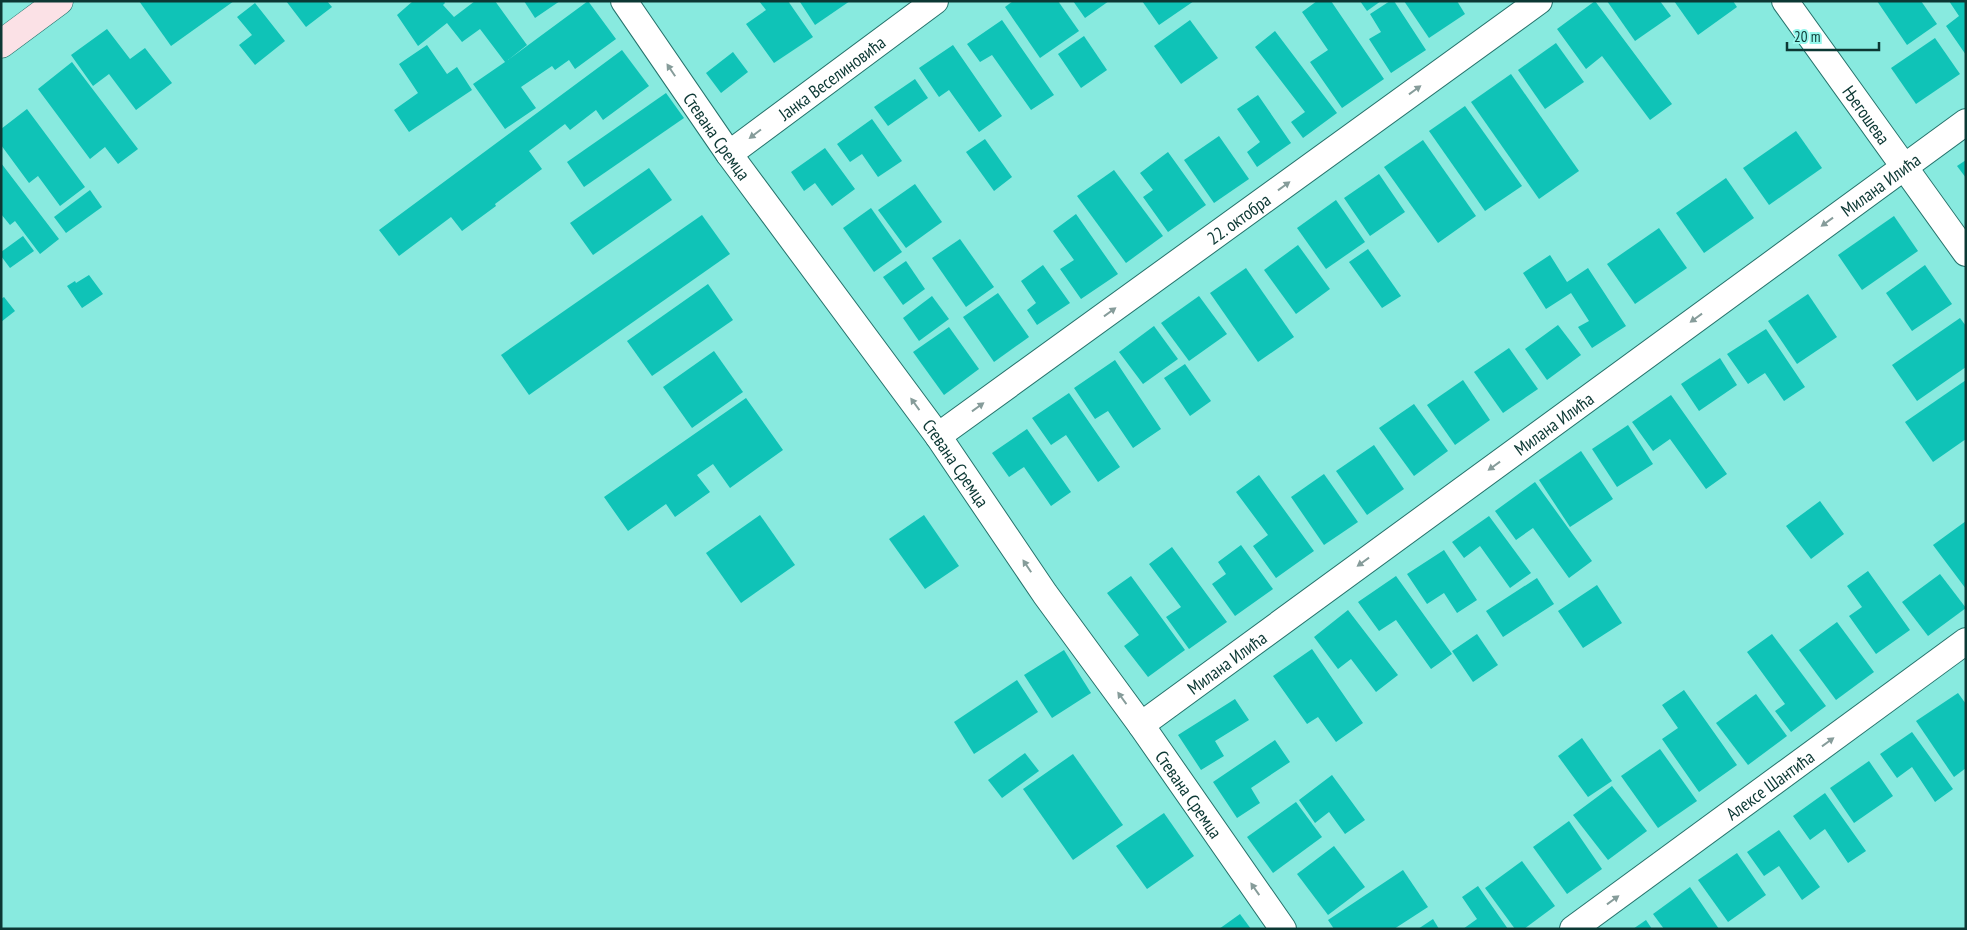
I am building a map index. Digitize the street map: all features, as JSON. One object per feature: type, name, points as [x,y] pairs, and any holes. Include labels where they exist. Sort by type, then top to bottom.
[{"type":"main road","points":[[1,44],[59,1]]},
{"type":"street","name":"Стевана Сремца","points":[[624,1],[729,154],[938,436],[1045,594],[1142,725],[1283,929]]},
{"type":"street","name":"Јанка Веселиновића","points":[[729,154],[935,1]]},
{"type":"street","name":"22. октобра","points":[[938,436],[1539,1]]},
{"type":"street","name":"Његошева","points":[[1785,1],[1966,253]]},
{"type":"street","name":"Милана Илића","points":[[1142,725],[1966,122]]},
{"type":"street","name":"Алексе Шантића","points":[[1574,929],[1966,641]]},
{"type":"building","points":[[139,1],[234,1],[171,46]]},
{"type":"building","points":[[286,1],[327,1],[332,7],[306,27]]},
{"type":"building","points":[[413,1],[444,1],[443,5],[454,17],[475,1],[495,1],[527,45],[508,60],[588,1],[616,39],[575,69],[569,60],[555,70],[552,66],[521,87],[536,108],[505,129],[473,84],[505,62],[480,29],[462,42],[447,23],[418,46],[397,15]]},
{"type":"building","points":[[524,1],[560,1],[535,18]]},
{"type":"building","points":[[759,1],[788,1],[813,37],[774,63],[746,24],[766,10]]},
{"type":"building","points":[[801,1],[850,1],[815,25]]},
{"type":"building","points":[[1013,1],[1058,1],[1079,31],[1040,58],[1005,7]]},
{"type":"building","points":[[1073,1],[1109,1],[1085,18]]},
{"type":"building","points":[[1142,1],[1194,1],[1159,25]]},
{"type":"building","points":[[1317,1],[1331,1],[1384,79],[1342,108],[1310,62],[1328,50],[1302,12]]},
{"type":"building","points":[[1360,1],[1381,1],[1367,11]]},
{"type":"building","points":[[1390,1],[1394,1],[1426,50],[1391,73],[1369,39],[1381,32],[1370,14]]},
{"type":"building","points":[[1404,1],[1457,1],[1465,14],[1429,38]]},
{"type":"building","points":[[1595,1],[1672,104],[1650,120],[1602,56],[1586,69],[1557,29]]},
{"type":"building","points":[[1607,1],[1660,1],[1671,16],[1635,41]]},
{"type":"building","points":[[1674,1],[1733,1],[1737,7],[1698,35]]},
{"type":"building","points":[[1877,1],[1921,1],[1937,24],[1907,45]]},
{"type":"building","points":[[1949,1],[1966,1],[1966,55],[1946,26],[1959,16]]},
{"type":"building","points":[[255,3],[285,41],[255,65],[239,45],[252,35],[237,17]]},
{"type":"building","points":[[1002,20],[1054,95],[1031,110],[992,55],[980,62],[967,44]]},
{"type":"building","points":[[1190,20],[1218,58],[1181,84],[1154,46]]},
{"type":"building","points":[[107,29],[130,59],[145,48],[172,83],[136,110],[109,74],[93,86],[71,55]]},
{"type":"building","points":[[1275,31],[1337,113],[1303,138],[1291,122],[1305,112],[1255,47]]},
{"type":"building","points":[[1084,36],[1107,70],[1081,88],[1058,54]]},
{"type":"building","points":[[1935,38],[1960,74],[1916,104],[1891,68]]},
{"type":"building","points":[[1556,43],[1584,82],[1545,109],[1518,70]]},
{"type":"building","points":[[427,45],[447,74],[457,67],[472,90],[409,132],[394,110],[418,93],[399,64]]},
{"type":"building","points":[[953,45],[1002,116],[979,132],[949,90],[939,97],[919,68]]},
{"type":"building","points":[[622,50],[649,86],[603,120],[596,110],[570,130],[565,124],[529,151],[542,169],[495,204],[496,206],[462,231],[451,217],[399,256],[379,230]]},
{"type":"building","points":[[733,52],[748,72],[721,93],[706,73]]},
{"type":"building","points":[[72,62],[138,149],[118,164],[105,147],[90,159],[38,89]]},
{"type":"building","points":[[1511,74],[1579,171],[1539,199],[1471,102]]},
{"type":"building","points":[[915,79],[928,98],[888,126],[874,107]]},
{"type":"building","points":[[666,93],[684,118],[584,187],[567,162]]},
{"type":"building","points":[[1258,95],[1291,143],[1257,167],[1247,152],[1260,142],[1237,109]]},
{"type":"building","points":[[1465,106],[1522,186],[1485,211],[1429,131]]},
{"type":"building","points":[[27,109],[85,187],[60,206],[38,176],[29,183],[1,145],[1,129]]},
{"type":"building","points":[[872,119],[902,161],[878,177],[862,154],[850,162],[837,144]]},
{"type":"building","points":[[1796,131],[1822,168],[1769,205],[1743,168]]},
{"type":"building","points":[[1219,136],[1249,179],[1214,203],[1184,160]]},
{"type":"building","points":[[985,139],[1012,177],[994,191],[966,152]]},
{"type":"building","points":[[1423,140],[1476,216],[1438,243],[1384,167]]},
{"type":"building","points":[[825,148],[855,189],[832,206],[815,183],[804,191],[791,172]]},
{"type":"building","points":[[1168,152],[1206,205],[1168,232],[1143,197],[1153,190],[1140,173]]},
{"type":"building","points":[[1966,160],[1966,178],[1957,166]]},
{"type":"building","points":[[1,163],[59,239],[40,254],[15,221],[10,225],[1,214]]},
{"type":"building","points":[[649,168],[672,200],[593,255],[570,223]]},
{"type":"building","points":[[1114,170],[1163,236],[1126,263],[1077,196]]},
{"type":"building","points":[[1379,174],[1405,212],[1370,236],[1344,198]]},
{"type":"building","points":[[1726,178],[1754,218],[1704,253],[1676,213]]},
{"type":"building","points":[[915,184],[942,222],[906,248],[878,210]]},
{"type":"building","points":[[90,190],[102,207],[66,233],[54,217]]},
{"type":"building","points":[[1336,200],[1365,242],[1326,269],[1297,228]]},
{"type":"building","points":[[871,208],[902,252],[874,272],[843,228]]},
{"type":"building","points":[[1076,214],[1118,274],[1081,299],[1060,269],[1074,260],[1053,231]]},
{"type":"building","points":[[702,215],[730,254],[529,395],[501,355]]},
{"type":"building","points":[[1894,216],[1918,251],[1862,290],[1838,255]]},
{"type":"building","points":[[1659,228],[1687,268],[1635,304],[1607,264]]},
{"type":"building","points":[[23,236],[34,251],[10,268],[1,256],[1,252]]},
{"type":"building","points":[[960,239],[994,287],[966,307],[932,258]]},
{"type":"building","points":[[1298,245],[1330,289],[1296,314],[1264,270]]},
{"type":"building","points":[[1368,249],[1401,296],[1382,308],[1349,262]]},
{"type":"building","points":[[1550,255],[1567,282],[1588,268],[1626,326],[1592,348],[1578,327],[1589,321],[1571,293],[1546,309],[1523,273]]},
{"type":"building","points":[[906,261],[925,289],[903,305],[883,277]]},
{"type":"building","points":[[1043,265],[1070,303],[1037,325],[1027,310],[1036,303],[1021,281]]},
{"type":"building","points":[[1925,265],[1952,304],[1912,331],[1886,293]]},
{"type":"building","points":[[1246,268],[1294,337],[1258,362],[1210,293]]},
{"type":"building","points":[[89,275],[103,294],[82,308],[67,286]]},
{"type":"building","points":[[708,284],[733,320],[652,376],[627,341]]},
{"type":"building","points":[[998,293],[1029,337],[994,362],[963,317]]},
{"type":"building","points":[[1808,294],[1837,337],[1797,364],[1768,321]]},
{"type":"building","points":[[932,296],[949,319],[919,341],[903,318]]},
{"type":"building","points":[[1199,296],[1227,334],[1189,361],[1161,323]]},
{"type":"building","points":[[4,297],[15,311],[1,322],[1,299]]},
{"type":"building","points":[[1960,318],[1966,326],[1966,367],[1917,401],[1892,365]]},
{"type":"building","points":[[1558,325],[1581,355],[1547,380],[1525,349]]},
{"type":"building","points":[[1154,326],[1178,359],[1143,384],[1119,352]]},
{"type":"building","points":[[949,327],[979,369],[944,395],[913,352]]},
{"type":"building","points":[[1766,329],[1805,387],[1784,401],[1765,373],[1748,384],[1727,354]]},
{"type":"building","points":[[1509,348],[1538,389],[1503,413],[1474,372]]},
{"type":"building","points":[[714,351],[743,392],[692,428],[663,387]]},
{"type":"building","points":[[1720,358],[1737,385],[1699,411],[1681,384]]},
{"type":"building","points":[[1115,360],[1161,429],[1133,448],[1108,411],[1095,419],[1074,388]]},
{"type":"building","points":[[1185,364],[1211,401],[1190,416],[1164,378]]},
{"type":"building","points":[[1463,380],[1490,420],[1455,445],[1427,405]]},
{"type":"building","points":[[1966,380],[1966,439],[1933,462],[1905,422]]},
{"type":"building","points":[[1069,393],[1120,467],[1098,482],[1066,435],[1051,445],[1032,418]]},
{"type":"building","points":[[1671,395],[1727,474],[1706,489],[1670,439],[1653,451],[1632,422]]},
{"type":"building","points":[[746,398],[783,450],[730,488],[713,464],[697,475],[710,492],[675,517],[666,504],[628,531],[604,497]]},
{"type":"building","points":[[1414,404],[1448,451],[1414,476],[1379,428]]},
{"type":"building","points":[[1628,425],[1653,464],[1617,487],[1592,449]]},
{"type":"building","points":[[1027,429],[1071,492],[1051,506],[1024,467],[1009,477],[992,453]]},
{"type":"building","points":[[1374,445],[1404,489],[1367,515],[1336,471]]},
{"type":"building","points":[[1581,451],[1613,499],[1570,527],[1539,480]]},
{"type":"building","points":[[1324,474],[1358,522],[1324,545],[1291,497]]},
{"type":"building","points":[[1259,475],[1314,551],[1276,578],[1253,546],[1268,535],[1236,492]]},
{"type":"building","points":[[1535,482],[1592,561],[1569,578],[1533,528],[1516,540],[1495,511]]},
{"type":"building","points":[[1820,501],[1844,534],[1811,559],[1786,526]]},
{"type":"building","points":[[760,515],[795,565],[741,603],[706,553]]},
{"type":"building","points":[[924,515],[959,566],[925,589],[889,539]]},
{"type":"building","points":[[1489,516],[1531,573],[1510,588],[1480,546],[1464,558],[1452,542]]},
{"type":"building","points":[[1966,521],[1966,589],[1933,545]]},
{"type":"building","points":[[1241,545],[1273,589],[1235,616],[1212,584],[1226,574],[1218,562]]},
{"type":"building","points":[[1172,547],[1227,622],[1189,649],[1166,617],[1181,607],[1149,564]]},
{"type":"building","points":[[1444,550],[1477,600],[1457,613],[1444,593],[1427,604],[1407,574]]},
{"type":"building","points":[[1868,571],[1910,630],[1876,654],[1849,616],[1862,607],[1847,586]]},
{"type":"building","points":[[1940,574],[1966,608],[1928,636],[1902,602]]},
{"type":"building","points":[[1131,576],[1185,650],[1148,677],[1124,646],[1139,635],[1107,593]]},
{"type":"building","points":[[1396,576],[1452,654],[1431,669],[1396,620],[1379,631],[1358,602]]},
{"type":"building","points":[[1537,578],[1554,604],[1503,637],[1486,611]]},
{"type":"building","points":[[1597,585],[1622,623],[1583,648],[1558,611]]},
{"type":"building","points":[[1348,610],[1398,675],[1376,692],[1351,659],[1338,669],[1314,637]]},
{"type":"building","points":[[1837,622],[1874,672],[1836,700],[1799,650]]},
{"type":"building","points":[[1477,634],[1498,665],[1473,682],[1452,651]]},
{"type":"building","points":[[1772,634],[1826,706],[1791,732],[1775,711],[1785,704],[1747,652]]},
{"type":"building","points":[[1312,649],[1363,723],[1336,742],[1318,717],[1307,724],[1273,676]]},
{"type":"building","points":[[1064,650],[1091,693],[1052,718],[1024,675]]},
{"type":"building","points":[[1017,680],[1038,712],[974,754],[954,722]]},
{"type":"building","points":[[1684,690],[1737,765],[1699,792],[1662,739],[1678,728],[1662,705]]},
{"type":"building","points":[[1958,693],[1966,704],[1966,768],[1954,777],[1916,721]]},
{"type":"building","points":[[1756,694],[1787,736],[1748,765],[1716,723]]},
{"type":"building","points":[[1235,699],[1249,720],[1215,741],[1224,756],[1201,770],[1178,735]]},
{"type":"building","points":[[1912,732],[1953,789],[1935,802],[1912,767],[1897,778],[1880,754]]},
{"type":"building","points":[[1582,738],[1612,781],[1588,797],[1558,756]]},
{"type":"building","points":[[1275,740],[1290,762],[1251,788],[1260,803],[1237,818],[1213,782]]},
{"type":"building","points":[[1660,749],[1697,801],[1658,828],[1621,776]]},
{"type":"building","points":[[1025,753],[1039,771],[1002,798],[988,780]]},
{"type":"building","points":[[1073,754],[1123,825],[1073,860],[1023,789]]},
{"type":"building","points":[[1869,761],[1893,796],[1854,823],[1830,788]]},
{"type":"building","points":[[1332,775],[1365,820],[1345,834],[1329,812],[1315,823],[1299,800]]},
{"type":"building","points":[[1612,786],[1647,831],[1608,860],[1573,815]]},
{"type":"building","points":[[1825,793],[1866,851],[1848,863],[1825,829],[1810,840],[1793,816]]},
{"type":"building","points":[[1296,802],[1322,837],[1273,873],[1247,837]]},
{"type":"building","points":[[1164,813],[1194,856],[1147,889],[1116,846]]},
{"type":"building","points":[[1569,821],[1602,869],[1567,894],[1533,847]]},
{"type":"building","points":[[1779,830],[1820,887],[1802,900],[1779,866],[1764,876],[1747,852]]},
{"type":"building","points":[[1334,846],[1365,887],[1328,915],[1297,874]]},
{"type":"building","points":[[1737,853],[1766,895],[1728,922],[1698,880]]},
{"type":"building","points":[[1522,861],[1555,906],[1524,929],[1515,929],[1485,888]]},
{"type":"building","points":[[1403,870],[1428,907],[1394,929],[1334,929],[1328,920]]},
{"type":"building","points":[[1478,886],[1508,929],[1463,929],[1477,919],[1462,897]]},
{"type":"building","points":[[1690,887],[1719,929],[1664,929],[1653,914]]},
{"type":"building","points":[[1240,914],[1251,929],[1219,929]]},
{"type":"building","points":[[1433,919],[1439,929],[1418,929]]},
{"type":"building","points":[[1646,920],[1652,929],[1633,929]]}]
